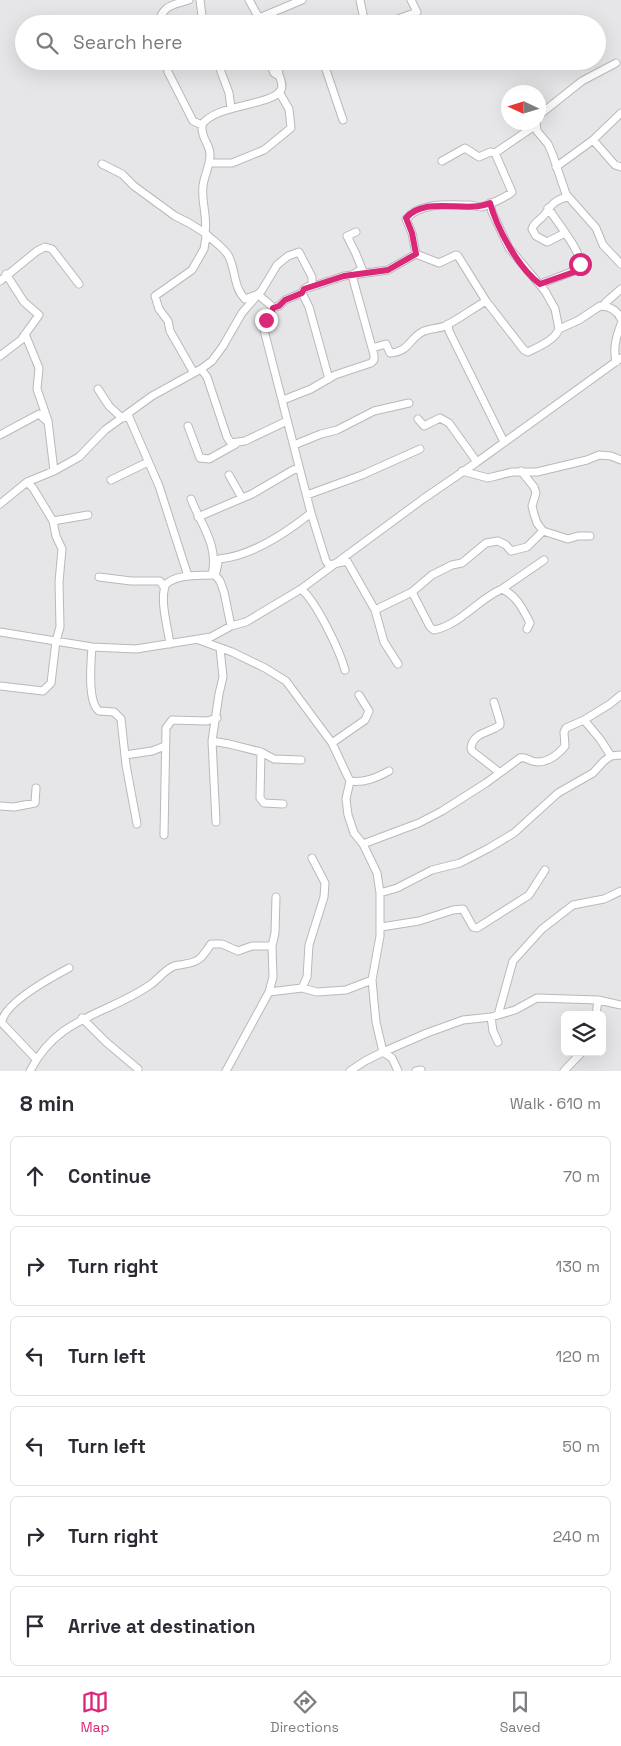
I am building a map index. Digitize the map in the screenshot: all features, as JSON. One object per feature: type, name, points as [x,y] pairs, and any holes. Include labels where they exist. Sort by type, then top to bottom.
[{"type":"street","points":[[161,15],[168,6],[189,0]]},
{"type":"street","points":[[200,0],[202,15]]},
{"type":"street","points":[[249,0],[257,15]]},
{"type":"street","points":[[272,15],[302,0]]},
{"type":"street","points":[[360,0],[362,15]]},
{"type":"street","points":[[409,15],[417,12],[411,0]]},
{"type":"street","points":[[606,68],[616,63]]},
{"type":"street","points":[[168,70],[193,121],[202,125]]},
{"type":"street","points":[[220,70],[229,93],[231,108]]},
{"type":"street","points":[[273,70],[279,76]]},
{"type":"street","points":[[194,373],[170,331],[168,321],[159,309],[155,296],[192,270],[204,249],[206,217],[203,187],[205,172],[209,163],[209,148],[202,136],[202,125],[210,118],[231,108],[270,98],[279,92],[282,84],[279,76],[280,70]]},
{"type":"street","points":[[326,70],[343,120]]},
{"type":"street","points":[[546,110],[582,81],[603,70]]},
{"type":"street","points":[[209,163],[232,162],[264,150],[291,128],[289,109],[279,92]]},
{"type":"street","points":[[556,167],[593,140],[621,113]]},
{"type":"street","points":[[442,161],[464,148],[479,156],[490,152],[495,153],[528,130]]},
{"type":"street","points":[[537,130],[548,144],[568,196],[596,228],[603,245],[621,264]]},
{"type":"street","points":[[593,140],[615,165],[621,167]]},
{"type":"street","points":[[416,254],[412,233],[406,218],[411,212],[427,207],[471,205],[481,207],[507,197],[512,192],[495,153]]},
{"type":"street","points":[[102,164],[122,174],[134,186],[175,216],[205,233],[220,245],[228,256],[240,294],[245,299],[258,294]]},
{"type":"street","points":[[564,233],[547,242],[540,240],[533,233],[532,227],[557,200],[568,196]]},
{"type":"street","points":[[416,254],[439,263],[456,254],[486,301],[524,350],[528,352],[546,343],[558,333],[555,309],[540,284],[509,248],[492,212],[490,203]]},
{"type":"street","points":[[540,284],[578,269],[580,264],[579,257],[548,208]]},
{"type":"street","points":[[352,275],[362,270],[347,236],[356,232]]},
{"type":"street","points":[[0,281],[6,274],[26,261],[36,251],[45,247],[52,249],[79,284]]},
{"type":"street","points":[[0,503],[27,482],[54,471],[79,457],[105,430],[152,396],[201,369],[212,360],[223,346],[242,313],[258,294],[277,265],[296,252],[301,254],[313,280],[312,284],[303,291]]},
{"type":"street","points":[[273,308],[303,291],[331,280],[388,270],[416,254]]},
{"type":"street","points":[[0,356],[21,340],[39,315],[24,302],[6,274]]},
{"type":"street","points":[[283,400],[311,389],[329,379],[371,363],[374,360],[352,275]]},
{"type":"street","points":[[605,306],[605,303],[621,289]]},
{"type":"street","points":[[303,291],[329,379]]},
{"type":"street","points":[[258,294],[273,308]]},
{"type":"street","points":[[372,348],[386,344],[390,353],[399,352],[421,332],[448,324],[486,301]]},
{"type":"street","points":[[559,329],[579,320],[600,306],[605,306],[618,313],[621,319]]},
{"type":"street","points":[[273,308],[266,320],[264,330],[311,513],[326,561],[329,565],[347,561],[375,610],[384,642],[398,664]]},
{"type":"street","points":[[448,324],[449,331],[504,442]]},
{"type":"street","points":[[0,632],[92,647],[136,649],[211,637],[231,626],[246,622],[301,589],[462,471],[619,360],[614,348],[621,324]]},
{"type":"street","points":[[26,334],[39,368],[37,389],[48,421],[54,471]]},
{"type":"street","points":[[201,369],[207,376],[227,437],[231,443],[236,444]]},
{"type":"street","points":[[98,389],[109,406],[122,418]]},
{"type":"street","points":[[294,445],[337,430],[374,411],[409,403]]},
{"type":"street","points":[[0,435],[39,414],[48,421]]},
{"type":"street","points":[[122,418],[129,417],[159,486],[188,576]]},
{"type":"street","points":[[418,420],[424,426],[440,418],[449,422],[477,462]]},
{"type":"street","points":[[188,426],[200,458],[209,459],[236,444],[287,421]]},
{"type":"street","points":[[307,495],[362,475],[420,449]]},
{"type":"street","points":[[462,471],[488,478],[512,472],[537,472],[587,460],[599,455],[611,456],[621,460]]},
{"type":"street","points":[[111,480],[148,462]]},
{"type":"street","points":[[198,517],[242,498],[299,468]]},
{"type":"street","points":[[521,472],[534,487],[536,493],[532,506],[537,523],[543,531],[568,539],[578,536],[590,536]]},
{"type":"street","points":[[229,475],[242,498]]},
{"type":"street","points":[[0,686],[42,691],[51,683],[56,641],[60,627],[62,550],[56,536],[53,521],[33,488],[27,482]]},
{"type":"street","points":[[191,499],[198,517],[205,525],[213,549],[214,575],[220,581],[224,592],[231,626]]},
{"type":"street","points":[[214,575],[218,559],[230,558],[277,537],[311,513]]},
{"type":"street","points":[[53,521],[88,515]]},
{"type":"street","points":[[375,610],[412,592],[432,575],[466,560],[486,542],[498,541],[506,545],[511,551],[527,546],[543,531]]},
{"type":"street","points":[[412,592],[430,626],[434,630],[439,629],[460,617],[476,604],[502,589],[544,560]]},
{"type":"street","points":[[99,577],[165,583],[188,576],[214,575]]},
{"type":"street","points":[[165,583],[166,619],[170,644]]},
{"type":"street","points":[[301,589],[315,606],[342,660],[345,670]]},
{"type":"street","points":[[502,589],[510,592],[523,610],[530,623],[527,629]]},
{"type":"street","points":[[197,638],[266,668],[286,681],[332,743],[350,781],[346,799],[348,815],[354,833],[363,844],[377,873],[380,893],[381,927],[372,980],[376,1022],[383,1052],[392,1058],[398,1071]]},
{"type":"street","points":[[92,647],[91,686],[94,705],[99,711],[114,712],[120,719],[137,824]]},
{"type":"street","points":[[216,822],[212,741],[218,694],[224,677],[220,648]]},
{"type":"street","points":[[363,844],[419,823],[477,788],[520,758],[523,757],[538,762],[555,756],[565,746],[565,730],[610,704],[621,694]]},
{"type":"street","points":[[332,743],[364,720],[369,711],[360,695]]},
{"type":"street","points":[[494,702],[500,724],[475,738],[471,748],[472,751],[500,772]]},
{"type":"street","points":[[164,834],[164,746],[166,728],[172,720],[207,721],[216,718]]},
{"type":"street","points":[[584,720],[612,756]]},
{"type":"street","points":[[207,721],[214,726]]},
{"type":"street","points":[[212,741],[261,752],[274,759],[301,760]]},
{"type":"street","points":[[125,755],[152,751],[164,746]]},
{"type":"street","points":[[261,752],[260,798],[264,803],[283,804]]},
{"type":"street","points":[[380,893],[397,888],[432,870],[460,863],[489,848],[514,833],[558,793],[593,773],[604,761],[612,756],[621,756]]},
{"type":"street","points":[[350,781],[370,780],[389,771]]},
{"type":"street","points":[[0,806],[14,807],[35,803],[36,788]]},
{"type":"street","points":[[302,988],[307,977],[309,945],[324,897],[325,883],[312,858]]},
{"type":"street","points":[[381,927],[419,921],[453,910],[463,909],[473,927],[477,928],[528,894],[545,870]]},
{"type":"street","points":[[498,1042],[493,1031],[495,1016],[513,961],[542,929],[573,905],[604,899],[621,891]]},
{"type":"street","points":[[226,1071],[269,992],[273,977],[272,946],[275,933],[276,897]]},
{"type":"street","points":[[30,1071],[36,1060],[56,1038],[82,1018],[121,1001],[150,985],[174,966],[198,961],[211,944],[222,944],[238,951],[252,946],[272,946]]},
{"type":"street","points":[[36,1060],[1,1021],[5,1012],[22,998],[46,980],[68,968]]},
{"type":"street","points":[[269,992],[302,988],[317,992],[346,990],[372,980]]},
{"type":"street","points":[[350,1071],[365,1061],[427,1032],[463,1020],[495,1016],[515,1010],[537,998],[598,1000],[621,1005]]},
{"type":"street","points":[[597,1011],[598,1000]]},
{"type":"street","points":[[82,1018],[106,1042],[138,1069]]},
{"type":"street","points":[[564,1071],[578,1056]]},
{"type":"route","points":[[266,320],[273,308],[279,306],[285,300],[302,293],[304,289],[344,276],[388,270],[416,254],[412,233],[406,218],[411,212],[427,207],[471,205],[481,207],[490,203],[492,212],[509,248],[540,284],[574,272],[580,264]]}]
